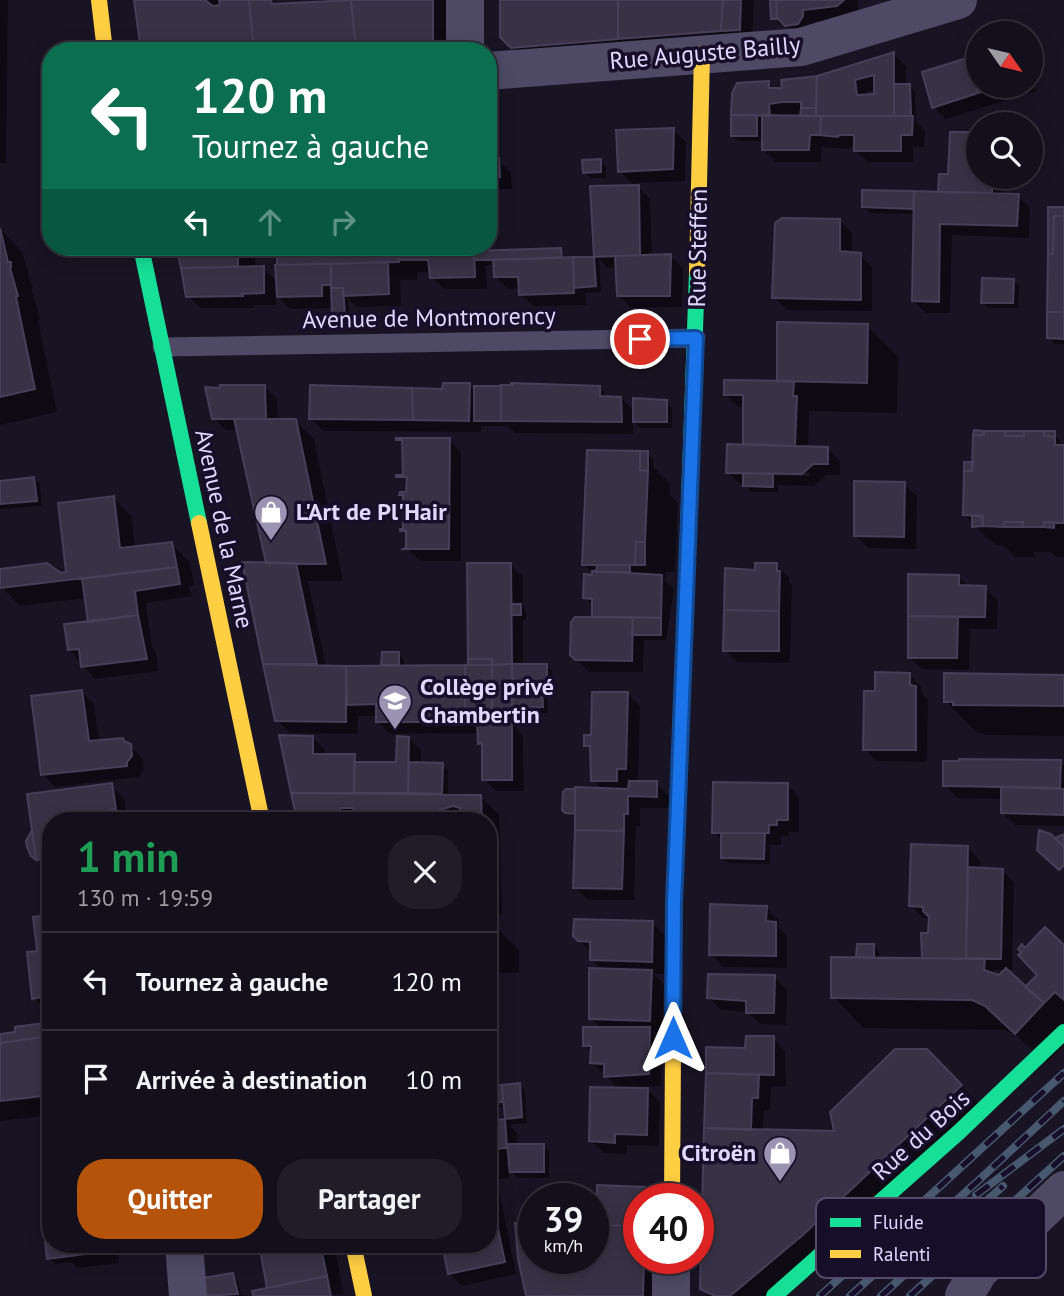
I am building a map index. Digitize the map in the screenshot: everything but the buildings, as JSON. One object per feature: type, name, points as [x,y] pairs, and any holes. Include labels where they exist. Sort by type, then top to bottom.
[{"type":"street","points":[[99,0],[104,42]]},
{"type":"street","points":[[465,0],[465,42]]},
{"type":"street","name":"Rue Auguste Bailly","points":[[497,70],[801,47],[958,0]]},
{"type":"street","name":"Rue Steffen","points":[[672,1183],[674,904],[696,338],[702,54]]},
{"type":"street","name":"Avenue de la Marne","points":[[143,256],[260,812]]},
{"type":"street","name":"Rue du Bois","points":[[885,1198],[959,1132],[1064,1032]]},
{"type":"street","points":[[1046,1207],[1064,1190]]},
{"type":"street","points":[[185,1253],[188,1296]]},
{"type":"street","points":[[355,1253],[364,1296]]},
{"type":"street","name":"Rue du Bois","points":[[774,1296],[816,1259]]},
{"type":"street","points":[[671,1274],[671,1296]]},
{"type":"street","points":[[964,1296],[974,1278]]},
{"type":"lane","name":"Avenue de Montmorency","points":[[162,347],[696,338]]},
{"type":"railway","points":[[927,1198],[1064,1073]]},
{"type":"railway","points":[[959,1198],[1064,1101]]},
{"type":"railway","points":[[976,1195],[1064,1129]]},
{"type":"railway","points":[[1018,1198],[1064,1156]]},
{"type":"railway","points":[[990,1198],[1003,1186]]},
{"type":"railway","points":[[820,1296],[840,1278]]},
{"type":"railway","points":[[850,1296],[870,1278]]},
{"type":"railway","points":[[881,1296],[901,1278]]},
{"type":"railway","points":[[910,1296],[930,1278]]},
{"type":"traffic: fast","points":[[143,256],[199,523]]},
{"type":"traffic: fast","points":[[683,679],[697,272]]},
{"type":"traffic: fast","points":[[885,1198],[959,1132],[1064,1032]]},
{"type":"traffic: fast","points":[[774,1296],[816,1259]]},
{"type":"traffic: slow","points":[[99,0],[104,42]]},
{"type":"traffic: slow","points":[[697,272],[702,54]]},
{"type":"traffic: slow","points":[[199,523],[260,812]]},
{"type":"traffic: slow","points":[[672,1183],[674,904],[683,679]]},
{"type":"traffic: slow","points":[[355,1253],[364,1296]]},
{"type":"place","name":"L'Art de Pl'Hair","points":[[271,542]]},
{"type":"place","name":"Collège privé Chambertin","points":[[395,731]]},
{"type":"place","name":"Citroën","points":[[780,1183]]},
{"type":"route","points":[[640,339],[696,338],[674,904],[673,1038]]}]
